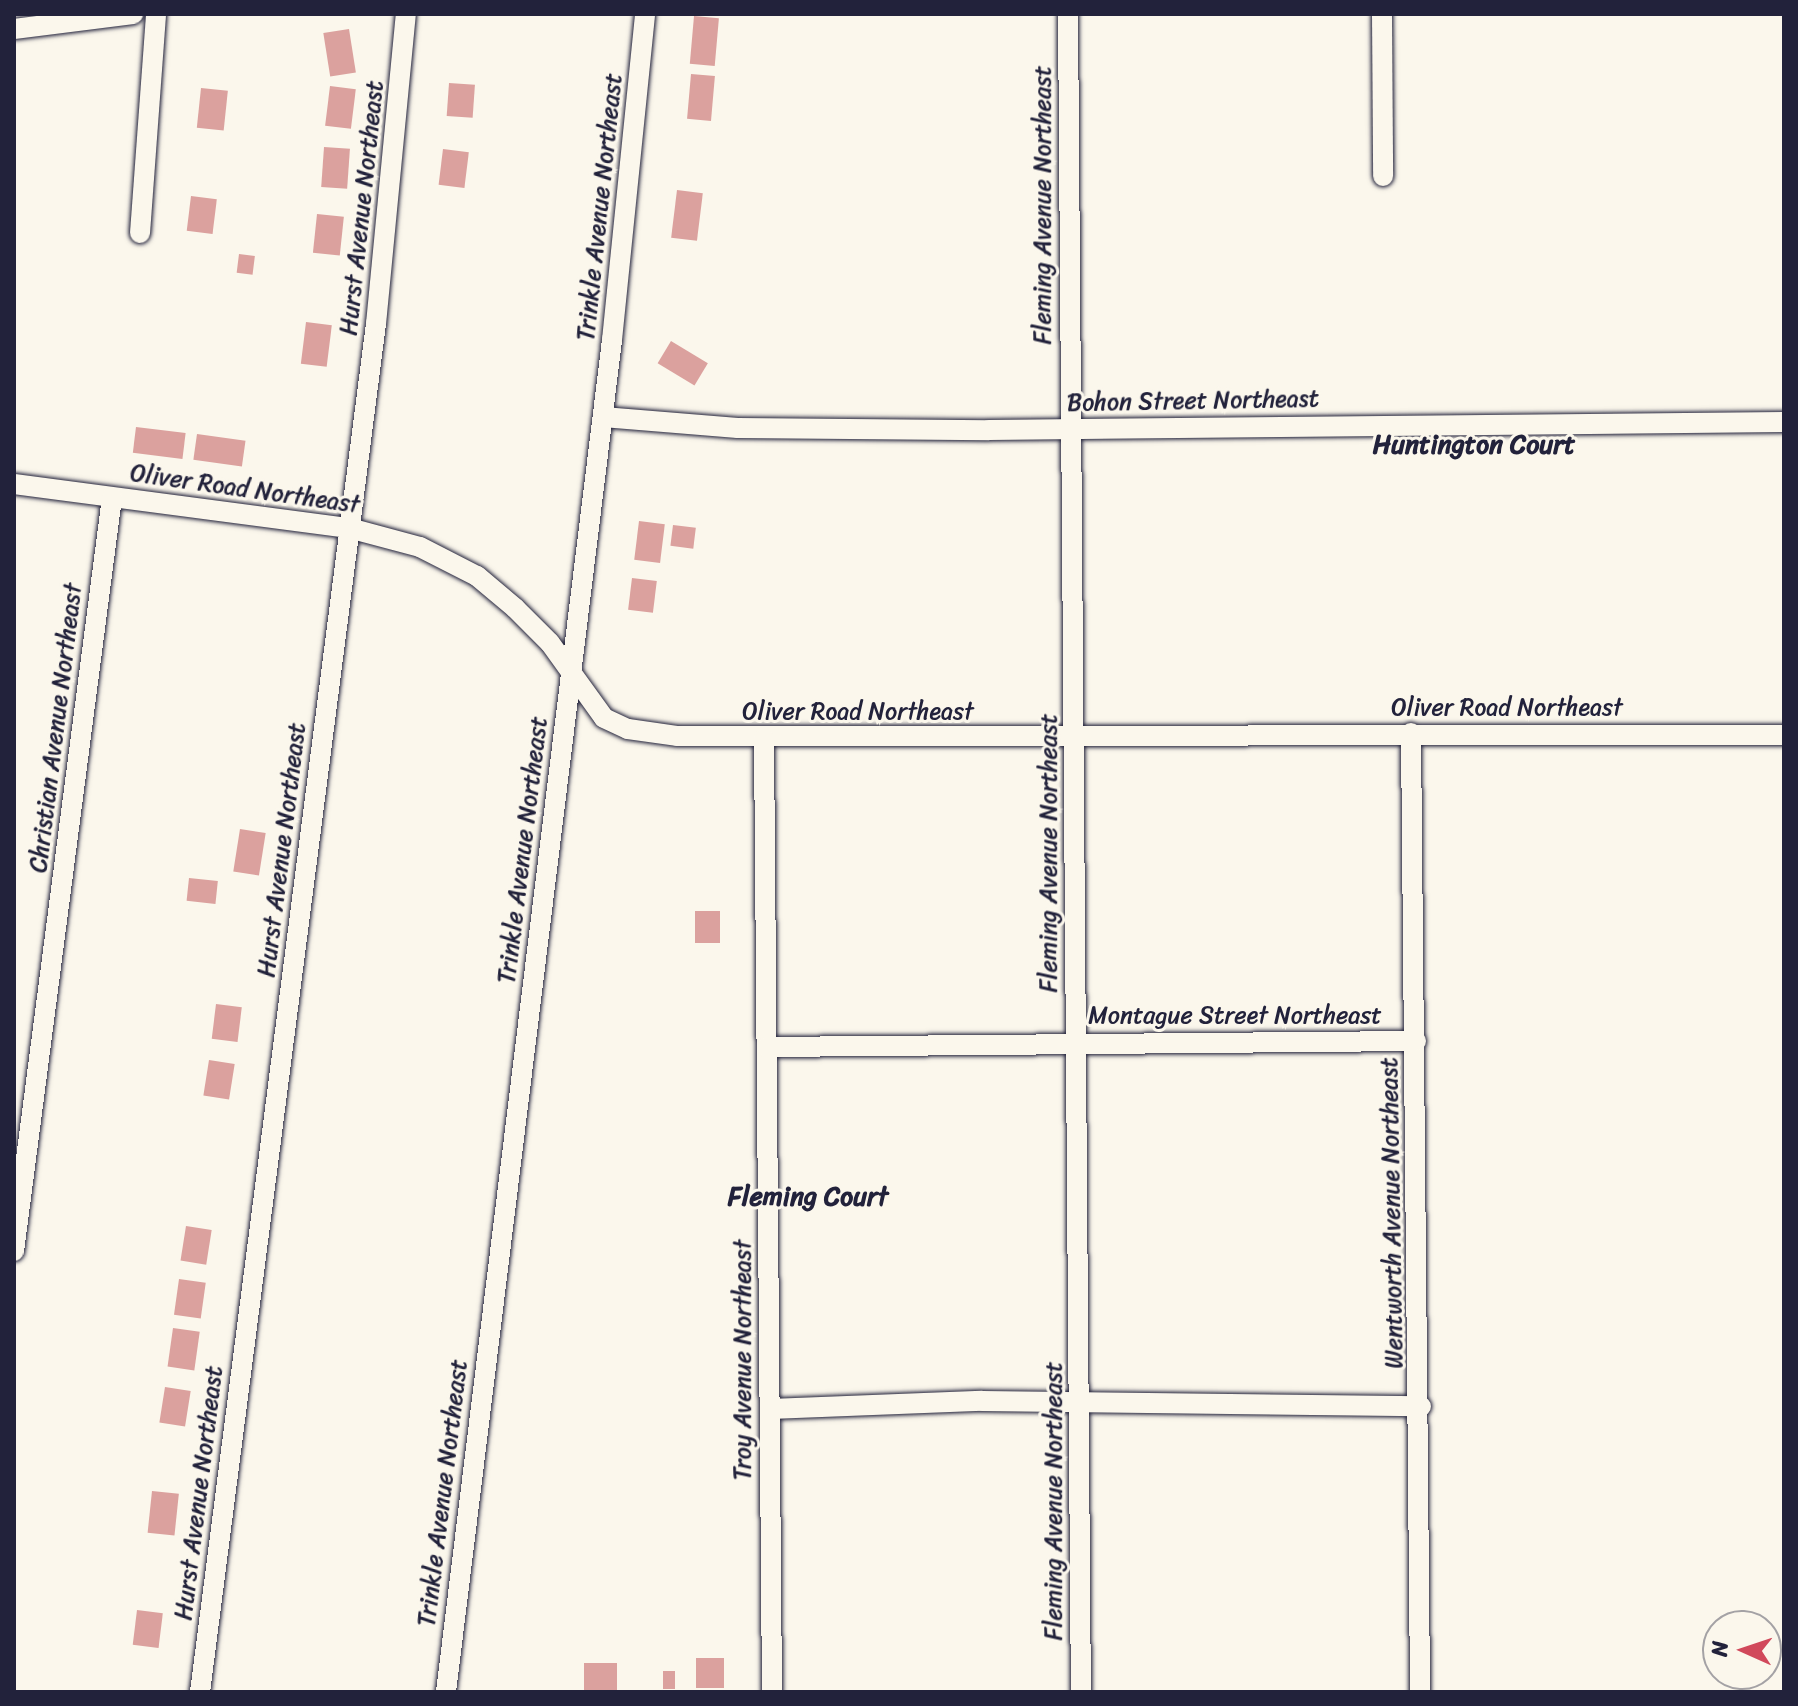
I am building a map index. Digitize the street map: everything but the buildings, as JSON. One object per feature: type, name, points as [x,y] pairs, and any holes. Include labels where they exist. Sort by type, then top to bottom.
[{"type":"street","points":[[14,29],[133,14]]},
{"type":"street","points":[[140,233],[156,14]]},
{"type":"street","name":"Hurst Avenue Northeast","points":[[200,1692],[379,293],[406,14]]},
{"type":"street","name":"Trinkle Avenue Northeast","points":[[446,1692],[603,417],[645,14]]},
{"type":"street","name":"Fleming Avenue Northeast","points":[[1068,14],[1081,1692]]},
{"type":"street","points":[[1382,14],[1383,176]]},
{"type":"street","name":"Bohon Street Northeast","points":[[603,417],[738,428],[1784,422]]},
{"type":"street","name":"Oliver Road Northeast","points":[[14,484],[349,528],[420,547],[477,576],[550,643],[594,710],[615,725],[677,736],[764,739],[1411,733],[1784,735]]},
{"type":"street","name":"Christian Avenue Northeast","points":[[14,1251],[112,497]]},
{"type":"street","name":"Wentworth Avenue Northeast","points":[[1411,733],[1421,1406],[1420,1692]]},
{"type":"street","name":"Troy Avenue Northeast","points":[[764,739],[772,1692]]},
{"type":"street","name":"Montague Street Northeast","points":[[767,1047],[1416,1041]]},
{"type":"street","points":[[770,1409],[912,1402],[1079,1406],[1421,1406]]},
{"type":"district","name":"Huntington Court","points":[[1474,445]]},
{"type":"district","name":"Fleming Court","points":[[808,1197]]}]
